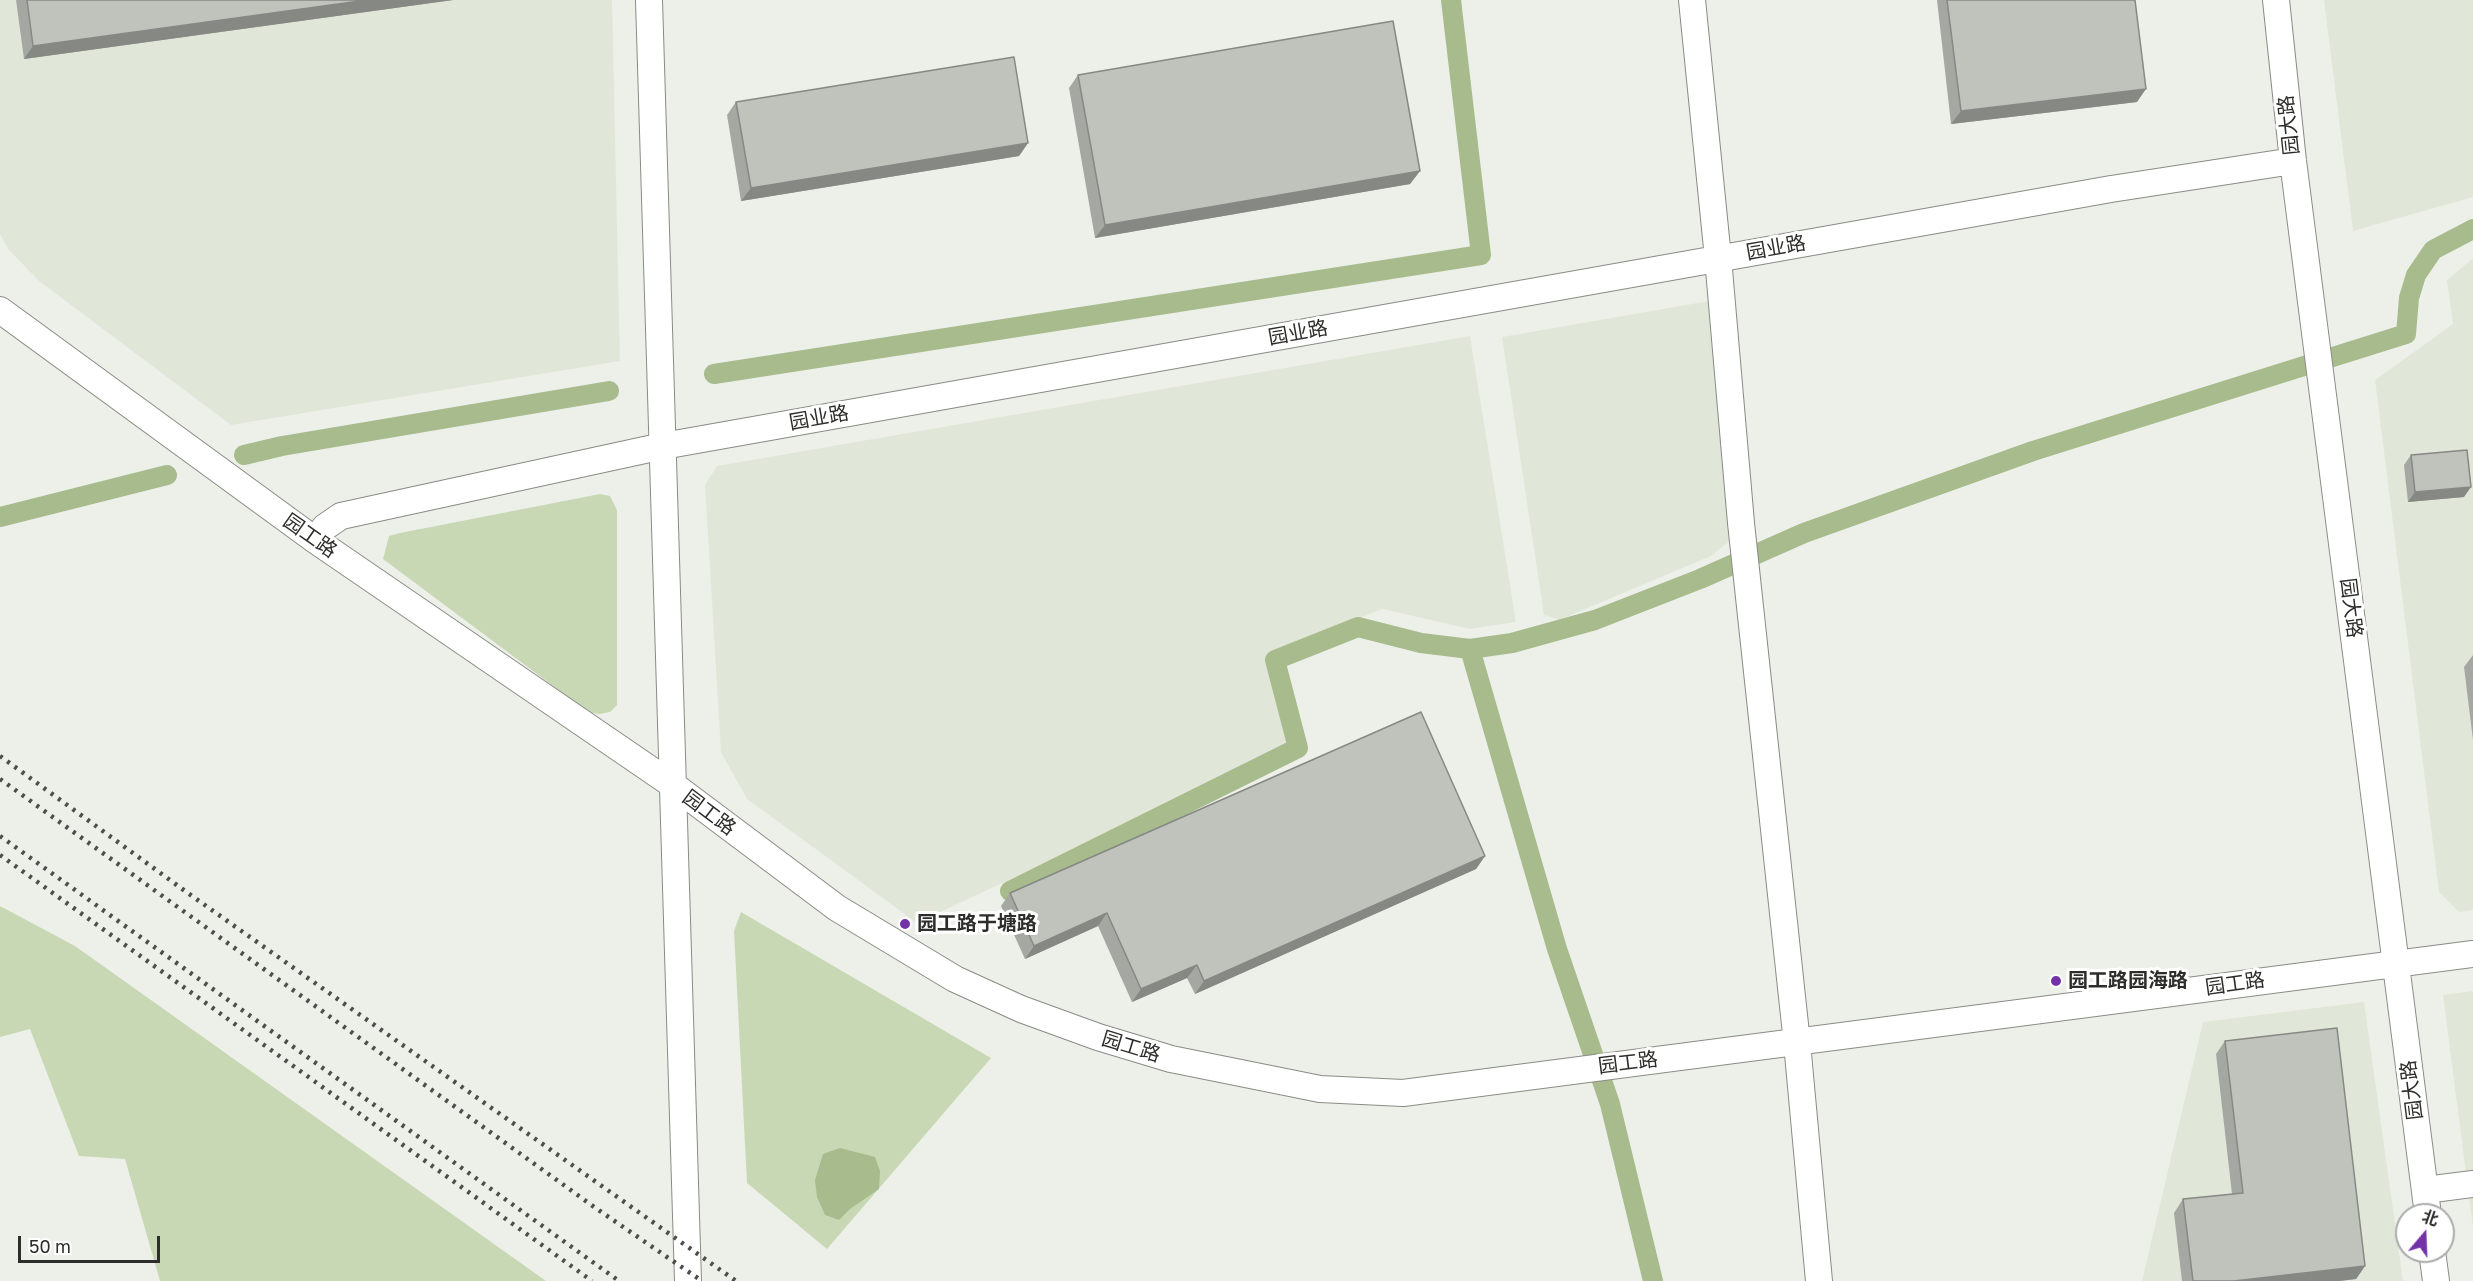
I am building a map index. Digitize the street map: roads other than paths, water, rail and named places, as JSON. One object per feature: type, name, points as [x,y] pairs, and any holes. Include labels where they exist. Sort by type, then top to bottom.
[{"type":"street","points":[[649,0],[688,1281]]},
{"type":"street","points":[[1692,0],[1718,258],[1741,523],[1797,1043],[1819,1281]]},
{"type":"street","name":"园大路","points":[[2276,0],[2293,161],[2426,1203]]},
{"type":"street","name":"园业路","points":[[315,540],[325,526],[341,516],[663,446],[2111,189],[2293,161]]},
{"type":"street","name":"园工路","points":[[0,310],[315,540],[673,785],[837,908],[895,945],[955,979],[1021,1009],[1098,1037],[1171,1059],[1320,1089],[1403,1093],[2473,954]]},
{"type":"street","points":[[2426,1203],[2473,1184]]},
{"type":"street","points":[[2434,1263],[2436,1281]]},
{"type":"waterway","points":[[714,374],[1481,255],[1451,0]]},
{"type":"waterway","points":[[1010,891],[1298,748],[1275,660],[1358,627],[1421,643],[1470,649],[1512,643],[1595,620],[1700,579],[1804,533],[2033,451],[2406,334],[2409,298],[2416,275],[2433,250],[2473,229]]},
{"type":"waterway","points":[[244,455],[282,446],[609,391]]},
{"type":"waterway","points":[[0,517],[167,475]]},
{"type":"waterway","points":[[1470,649],[1557,949],[1610,1104],[1653,1281]]},
{"type":"railway","points":[[0,756],[185,891],[736,1281]]},
{"type":"railway","points":[[0,779],[597,1209],[702,1281]]},
{"type":"railway","points":[[0,836],[619,1281]]},
{"type":"railway","points":[[0,855],[592,1281]]},
{"type":"place","name":"园工路于塘路","points":[[905,924]]},
{"type":"place","name":"园工路园海路","points":[[2056,981]]}]
